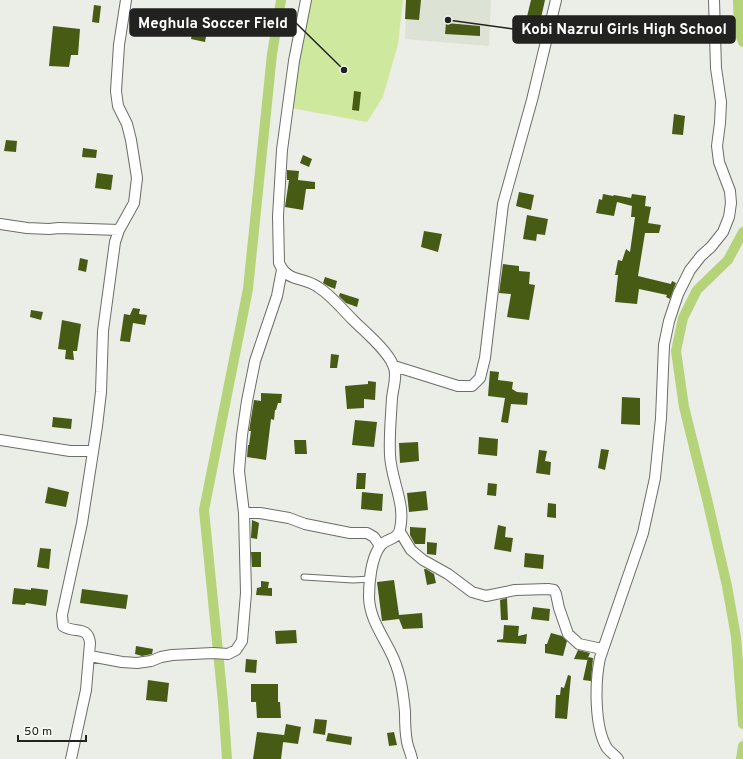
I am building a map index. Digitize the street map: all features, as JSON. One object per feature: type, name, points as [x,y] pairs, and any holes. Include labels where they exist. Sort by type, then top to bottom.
[{"type":"street","points":[[71,759],[86,690],[90,656],[89,636],[86,632],[63,626],[62,615],[82,522],[93,451],[101,392],[101,346],[115,242],[119,230],[134,203],[138,178],[132,140],[127,124],[118,106],[116,91],[119,45],[126,0]]},
{"type":"street","points":[[306,0],[294,61],[282,150],[278,216],[279,263],[282,270],[287,275],[309,282],[319,287],[333,298],[390,358],[394,366],[395,376],[391,420],[390,456],[402,512],[400,532],[395,538],[386,540],[380,546],[375,556],[370,579],[369,599],[372,617],[381,637],[390,651],[401,679],[407,742],[412,759]]},
{"type":"street","points":[[394,366],[458,386],[472,386],[480,378],[485,358],[503,204],[532,100],[556,0]]},
{"type":"street","points":[[618,759],[608,748],[600,732],[597,700],[597,671],[602,649],[643,533],[655,478],[661,418],[664,345],[669,321],[678,294],[690,270],[723,232],[729,217],[731,203],[730,191],[719,162],[717,146],[721,102],[716,68],[714,0]]},
{"type":"street","points":[[0,224],[49,230],[59,228],[119,230]]},
{"type":"street","points":[[90,656],[122,662],[137,663],[172,655],[213,653],[228,654],[236,650],[242,641],[246,593],[244,513],[239,471],[242,435],[246,402],[255,361],[277,296],[282,270]]},
{"type":"street","points":[[0,440],[70,451],[93,451]]},
{"type":"street","points":[[244,513],[260,513],[289,518],[305,524],[350,533],[366,533],[374,537],[380,546]]},
{"type":"street","points":[[400,532],[411,550],[423,560],[448,574],[472,592],[486,596],[514,590],[548,588],[554,590],[568,634],[579,644],[602,649]]},
{"type":"lane","points":[[304,577],[353,580],[370,579]]},
{"type":"shaded area","points":[[407,0],[491,0],[489,46],[405,39]]},
{"type":"green space","points":[[310,0],[403,0],[398,44],[383,97],[367,122],[291,108]]},
{"type":"building","points":[[406,0],[421,0],[419,20],[405,19]]},
{"type":"building","points":[[531,0],[545,0],[539,27],[525,25]]},
{"type":"building","points":[[94,5],[101,6],[99,23],[92,22]]},
{"type":"building","points":[[446,23],[480,26],[480,36],[445,34]]},
{"type":"building","points":[[53,26],[80,29],[78,55],[71,55],[69,67],[49,66]]},
{"type":"building","points":[[193,29],[207,31],[205,42],[191,39]]},
{"type":"building","points":[[354,91],[361,92],[359,111],[352,110]]},
{"type":"building","points":[[674,114],[685,116],[683,135],[672,134]]},
{"type":"building","points":[[6,140],[17,141],[16,152],[4,151]]},
{"type":"building","points":[[83,148],[97,150],[96,158],[82,157]]},
{"type":"building","points":[[303,155],[312,159],[309,167],[300,163]]},
{"type":"building","points":[[287,170],[299,171],[298,180],[315,182],[315,189],[306,189],[303,210],[285,207],[289,180],[287,180]]},
{"type":"building","points":[[97,173],[113,175],[111,190],[95,188]]},
{"type":"building","points":[[519,192],[534,195],[531,210],[516,206]]},
{"type":"building","points":[[603,194],[631,198],[632,194],[646,196],[645,206],[651,207],[648,223],[661,225],[659,233],[645,233],[638,276],[671,284],[672,281],[676,283],[670,299],[666,297],[667,295],[639,289],[637,304],[615,302],[618,275],[615,275],[618,260],[622,261],[626,249],[630,252],[635,217],[631,217],[632,206],[617,202],[614,216],[596,213],[599,199],[602,200]]},
{"type":"building","points":[[527,215],[548,219],[545,235],[537,234],[536,241],[523,239]]},
{"type":"building","points":[[424,231],[442,234],[438,252],[421,247]]},
{"type":"building","points":[[80,258],[88,260],[86,272],[78,270]]},
{"type":"building","points":[[503,264],[519,266],[519,271],[530,272],[529,284],[535,285],[529,320],[507,317],[511,294],[499,293]]},
{"type":"building","points":[[325,277],[337,281],[335,289],[323,283]]},
{"type":"building","points":[[340,293],[359,299],[357,307],[346,303],[339,296]]},
{"type":"building","points":[[133,308],[140,309],[139,314],[147,315],[145,325],[133,323],[130,342],[120,341],[124,314],[130,315]]},
{"type":"building","points":[[31,310],[43,312],[41,320],[30,317]]},
{"type":"building","points":[[62,320],[81,324],[77,351],[73,351],[74,360],[65,359],[66,350],[58,349]]},
{"type":"building","points":[[331,354],[339,355],[337,368],[330,368]]},
{"type":"building","points":[[490,371],[499,372],[498,380],[513,382],[512,389],[517,392],[528,393],[527,405],[511,404],[508,423],[501,422],[505,398],[488,396]]},
{"type":"building","points":[[368,381],[376,382],[375,400],[364,399],[364,408],[347,409],[345,386],[368,384]]},
{"type":"building","points":[[261,393],[282,394],[281,403],[278,403],[275,410],[274,420],[271,419],[266,460],[247,457],[254,400],[261,401]]},
{"type":"building","points":[[622,397],[640,398],[640,425],[621,424]]},
{"type":"building","points":[[53,417],[72,419],[71,429],[52,427]]},
{"type":"building","points":[[355,420],[377,422],[374,447],[352,445]]},
{"type":"building","points":[[479,437],[498,439],[497,456],[478,454]]},
{"type":"building","points":[[294,440],[306,440],[307,454],[295,454]]},
{"type":"building","points":[[418,442],[419,461],[400,463],[399,443]]},
{"type":"building","points":[[601,449],[609,450],[605,470],[598,468]]},
{"type":"building","points":[[539,450],[547,451],[545,461],[551,462],[550,475],[536,473]]},
{"type":"building","points":[[357,473],[366,473],[365,489],[356,489]]},
{"type":"building","points":[[488,483],[497,484],[496,496],[487,495]]},
{"type":"building","points":[[48,487],[69,492],[66,507],[45,503]]},
{"type":"building","points":[[426,491],[428,510],[409,512],[407,493]]},
{"type":"building","points":[[362,492],[383,494],[382,511],[361,509]]},
{"type":"building","points":[[548,503],[556,504],[556,518],[547,517]]},
{"type":"building","points":[[252,520],[259,523],[257,539],[251,538]]},
{"type":"building","points":[[498,525],[506,527],[505,537],[513,538],[511,552],[494,549]]},
{"type":"building","points":[[410,527],[426,528],[425,544],[415,544],[410,535]]},
{"type":"building","points":[[427,542],[437,543],[436,555],[427,554]]},
{"type":"building","points":[[40,548],[51,549],[49,569],[37,567]]},
{"type":"building","points":[[251,552],[261,552],[261,567],[252,567]]},
{"type":"building","points":[[525,553],[544,555],[543,569],[524,567]]},
{"type":"building","points":[[424,569],[434,574],[436,583],[427,585]]},
{"type":"building","points":[[394,580],[399,615],[422,613],[423,628],[403,629],[399,619],[382,621],[377,582]]},
{"type":"building","points":[[261,581],[269,582],[268,588],[272,588],[272,596],[256,595],[257,588],[261,587]]},
{"type":"building","points":[[14,588],[48,590],[46,606],[26,603],[25,605],[12,604]]},
{"type":"building","points":[[82,589],[128,595],[126,609],[80,603]]},
{"type":"building","points":[[507,598],[508,620],[501,620],[500,600]]},
{"type":"building","points":[[533,607],[550,609],[549,621],[531,619]]},
{"type":"building","points":[[504,625],[519,626],[518,636],[527,634],[526,644],[497,642],[497,640],[503,639]]},
{"type":"building","points":[[296,630],[297,643],[276,644],[275,631]]},
{"type":"building","points":[[551,633],[562,636],[567,641],[563,656],[545,653],[545,644],[547,644]]},
{"type":"building","points":[[136,646],[153,649],[152,654],[142,656],[135,654]]},
{"type":"building","points":[[578,650],[590,653],[587,660],[574,659]]},
{"type":"building","points":[[588,657],[593,658],[591,681],[583,680]]},
{"type":"building","points":[[246,659],[257,660],[256,673],[245,672]]},
{"type":"building","points":[[568,675],[571,676],[567,719],[555,718],[556,695],[560,695],[561,687],[564,688]]},
{"type":"building","points":[[148,680],[169,683],[167,702],[146,700]]},
{"type":"building","points":[[251,684],[278,684],[278,702],[280,702],[281,718],[257,718],[256,702],[251,702]]},
{"type":"building","points":[[315,719],[327,720],[325,735],[313,733]]},
{"type":"building","points":[[286,724],[301,727],[298,744],[283,742]]},
{"type":"building","points":[[257,732],[284,735],[281,759],[253,759]]},
{"type":"building","points":[[394,732],[397,745],[389,746],[387,733]]},
{"type":"building","points":[[328,733],[352,737],[351,745],[326,741]]},
{"type":"waterway","points":[[227,759],[223,702],[204,510],[248,289],[272,54],[281,0]]},
{"type":"waterway","points":[[738,0],[739,31],[743,42]]},
{"type":"waterway","points":[[743,232],[728,260],[697,290],[683,318],[676,351],[684,407],[727,586],[736,637],[743,724]]},
{"type":"waterway","points":[[741,759],[743,746]]},
{"type":"place","name":"Kobi Nazrul Girls High School","points":[[448,20]]},
{"type":"place","name":"Meghula Soccer Field","points":[[344,70]]}]
